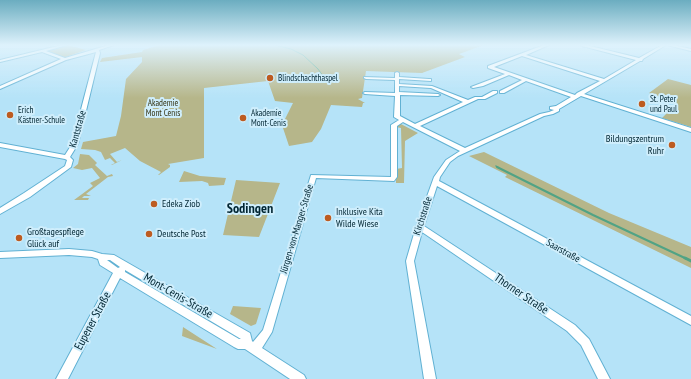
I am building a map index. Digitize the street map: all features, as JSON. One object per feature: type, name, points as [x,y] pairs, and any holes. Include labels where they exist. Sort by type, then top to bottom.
[{"type":"street","points":[[0,88],[59,63]]},
{"type":"street","name":"Kantstraße","points":[[0,211],[27,195],[68,166],[70,160],[66,157],[75,144],[95,63]]},
{"type":"street","points":[[502,63],[490,67],[525,80],[691,130]]},
{"type":"street","points":[[547,63],[603,80]]},
{"type":"street","name":"Kirchstraße","points":[[430,379],[410,261],[435,182],[441,171],[448,161],[464,150],[542,115],[555,111],[556,108],[635,63]]},
{"type":"street","points":[[473,87],[508,74]]},
{"type":"street","points":[[366,78],[397,77],[429,80]]},
{"type":"street","points":[[397,77],[397,117],[464,150]]},
{"type":"street","points":[[502,92],[525,80]]},
{"type":"street","points":[[398,86],[432,87],[467,102]]},
{"type":"street","points":[[415,126],[467,102],[477,98],[483,98],[495,92]]},
{"type":"street","points":[[365,93],[438,95]]},
{"type":"street","name":"Jürgen-von-Manger-Straße","points":[[251,346],[266,332],[313,176],[392,180],[394,177],[394,125],[402,120]]},
{"type":"street","points":[[0,145],[66,157]]},
{"type":"street","name":"Saarstraße","points":[[435,182],[691,321]]},
{"type":"street","name":"Thorner Straße","points":[[420,227],[571,328],[585,342],[604,379]]},
{"type":"street","name":"Mont-Cenis-Straße","points":[[0,255],[69,252],[111,257],[246,336],[251,346],[271,361],[300,379]]},
{"type":"street","name":"Mont-Cenis-Straße","points":[[102,257],[103,263],[238,344],[251,346]]},
{"type":"street","name":"Eupener Straße","points":[[62,379],[118,272],[127,266]]},
{"type":"green space","name":"Akademie Mont Cenis","points":[[141,63],[450,63],[422,73],[366,71],[362,98],[358,99],[365,103],[363,103],[362,107],[331,105],[321,129],[312,142],[289,146],[282,125],[293,103],[275,101],[268,81],[204,88],[204,158],[168,164],[170,167],[159,175],[161,172],[140,161],[125,148],[110,154],[117,162],[122,160],[112,165],[115,163],[110,158],[105,160],[101,152],[81,149],[83,142],[116,136],[121,116],[126,79]]},
{"type":"green space","points":[[668,79],[691,85],[691,127],[662,118],[677,103],[649,93]]},
{"type":"green space","points":[[399,123],[418,133],[405,141],[404,183],[396,183],[396,169],[402,168],[401,128],[396,127]]},
{"type":"green space","points":[[484,152],[609,213],[691,247],[691,268],[505,177],[507,175],[469,156]]},
{"type":"green space","points":[[80,154],[89,155],[97,163],[95,165],[107,176],[112,174],[113,176],[108,177],[86,194],[91,196],[84,196],[82,198],[89,198],[88,200],[74,200],[93,186],[90,183],[100,178],[92,168],[82,170],[73,168],[78,164]]},
{"type":"green space","points":[[184,171],[200,176],[226,178],[224,185],[209,186],[208,183],[202,181],[179,182]]},
{"type":"green space","points":[[236,180],[280,183],[259,237],[223,235]]},
{"type":"green space","points":[[233,306],[261,308],[256,324],[251,326],[230,314]]},
{"type":"green space","points":[[183,327],[217,349],[182,336]]},
{"type":"waterway","points":[[311,63],[328,83]]},
{"type":"waterway","points":[[499,168],[593,215],[687,259]]},
{"type":"waterway","points":[[687,259],[691,261]]},
{"type":"place","name":"Blindschachthaspel","points":[[270,78]]},
{"type":"place","name":"St. Peter und Paul","points":[[642,104]]},
{"type":"place","name":"Erich Kästner-Schule","points":[[10,115]]},
{"type":"place","name":"Akademie Mont-Cenis","points":[[243,118]]},
{"type":"place","name":"Bildungszentrum Ruhr","points":[[672,145]]},
{"type":"place","name":"Edeka Ziob","points":[[154,204]]},
{"type":"place","name":"Inklusive Kita Wilde Wiese","points":[[328,218]]},
{"type":"place","name":"Deutsche Post","points":[[149,234]]},
{"type":"place","name":"Großtagespflege Glück auf","points":[[19,238]]},
{"type":"district","name":"Sodingen","points":[[250,209]]}]
